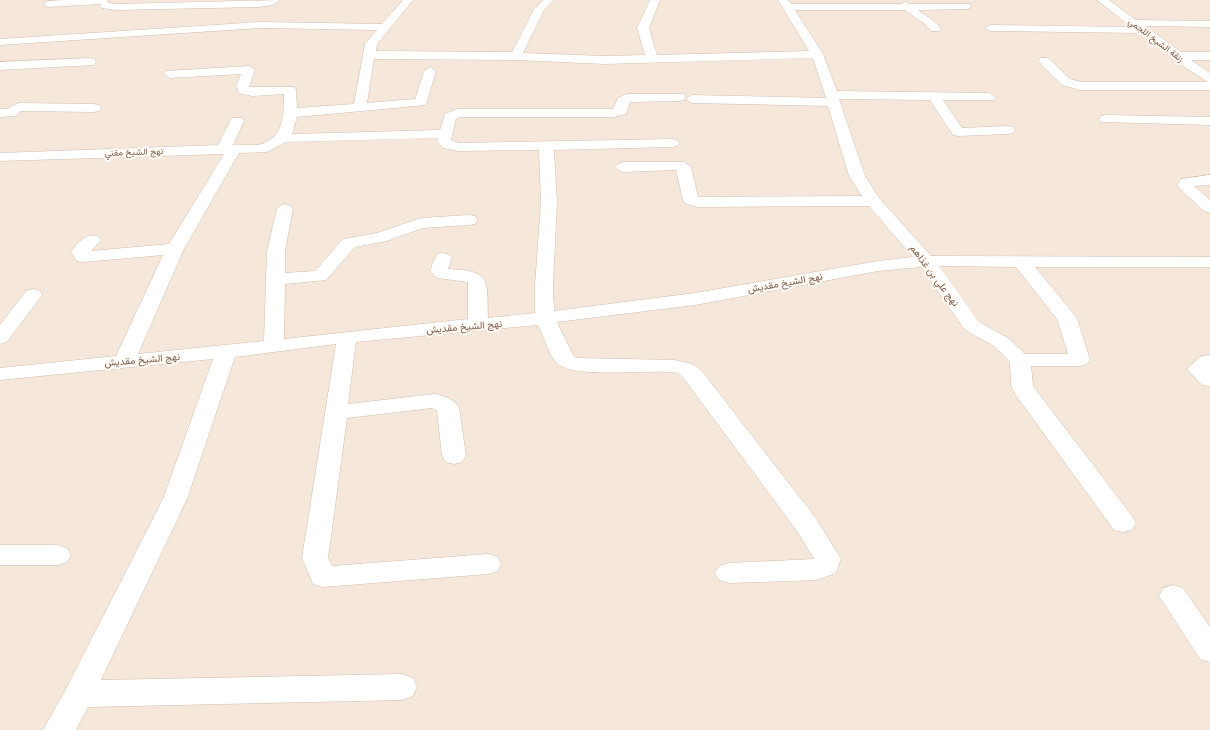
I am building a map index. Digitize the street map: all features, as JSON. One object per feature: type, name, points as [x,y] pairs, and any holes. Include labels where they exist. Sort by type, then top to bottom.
[{"type":"street","points":[[48,4],[103,1],[106,6],[153,3],[266,4],[275,0]]},
{"type":"street","points":[[360,107],[371,44],[408,0]]},
{"type":"street","points":[[516,56],[539,9],[549,0]]},
{"type":"street","points":[[652,58],[643,28],[655,0]]},
{"type":"street","name":"زنقة الشيخ اللجمي","points":[[1102,0],[1176,56],[1210,79]]},
{"type":"street","points":[[137,16],[153,3]]},
{"type":"street","points":[[786,4],[903,3],[966,6]]},
{"type":"street","points":[[903,3],[929,22],[935,29]]},
{"type":"street","name":"نهج علي بن غذاهم","points":[[786,4],[817,54],[834,98],[857,176],[873,200],[926,260],[972,326],[1001,342],[1020,360]]},
{"type":"street","points":[[904,20],[923,19]]},
{"type":"street","points":[[991,28],[1210,24]]},
{"type":"street","points":[[113,34],[125,25]]},
{"type":"street","points":[[0,42],[261,25],[386,27]]},
{"type":"street","points":[[370,55],[516,56],[598,59],[817,54]]},
{"type":"street","points":[[1176,56],[1210,56]]},
{"type":"street","points":[[1044,61],[1066,82],[1080,86],[1210,86]]},
{"type":"street","points":[[0,66],[90,62]]},
{"type":"street","points":[[170,74],[253,65],[242,86],[244,90],[290,90],[291,113],[283,138],[445,134]]},
{"type":"street","points":[[291,113],[421,102],[430,70]]},
{"type":"street","points":[[934,96],[958,132],[1008,130]]},
{"type":"street","points":[[672,143],[453,146],[445,143],[445,134],[450,117],[461,112],[614,114],[621,111],[623,101],[627,98],[989,97]]},
{"type":"street","points":[[0,113],[10,113],[18,107],[94,108]]},
{"type":"street","points":[[1106,119],[1210,121]]},
{"type":"street","points":[[125,360],[175,248],[229,150],[237,121]]},
{"type":"street","name":"نهج الشيخ مقني","points":[[0,157],[267,148],[283,138]]},
{"type":"street","points":[[546,144],[549,202],[544,286],[545,318],[564,358],[570,363],[582,365],[675,366],[685,368],[693,375],[806,524],[828,559],[826,566],[817,570],[729,573]]},
{"type":"street","points":[[623,167],[679,165],[682,167],[692,200],[697,202],[873,200]]},
{"type":"street","points":[[1210,180],[1187,182],[1184,186],[1210,208]]},
{"type":"street","points":[[274,345],[276,251],[285,209]]},
{"type":"street","points":[[275,279],[320,276],[349,243],[381,237],[421,223],[469,220]]},
{"type":"street","points":[[92,240],[80,252],[84,257],[175,248]]},
{"type":"street","points":[[443,258],[439,270],[443,274],[467,275],[475,278],[478,284],[478,324]]},
{"type":"street","name":"نهج الشيخ مقديش","points":[[4,378],[125,360],[226,352],[347,337],[545,318],[695,298],[878,266],[926,260],[1210,262]]},
{"type":"street","points":[[1021,261],[1067,318],[1080,360],[1020,360],[1022,386],[1026,394],[1124,523]]},
{"type":"street","points":[[0,338],[33,295]]},
{"type":"street","points":[[347,337],[315,558],[323,577],[488,564]]},
{"type":"street","points":[[59,730],[79,694],[175,499],[226,352]]},
{"type":"street","points":[[1210,361],[1207,361],[1198,369],[1210,380]]},
{"type":"street","points":[[336,412],[435,401],[448,407],[454,456]]},
{"type":"street","points":[[0,556],[58,555]]},
{"type":"street","points":[[1173,596],[1210,650]]},
{"type":"street","points":[[79,694],[402,687]]},
{"type":"shaded area","points":[[0,0],[1210,0],[1210,730],[0,730]]}]
